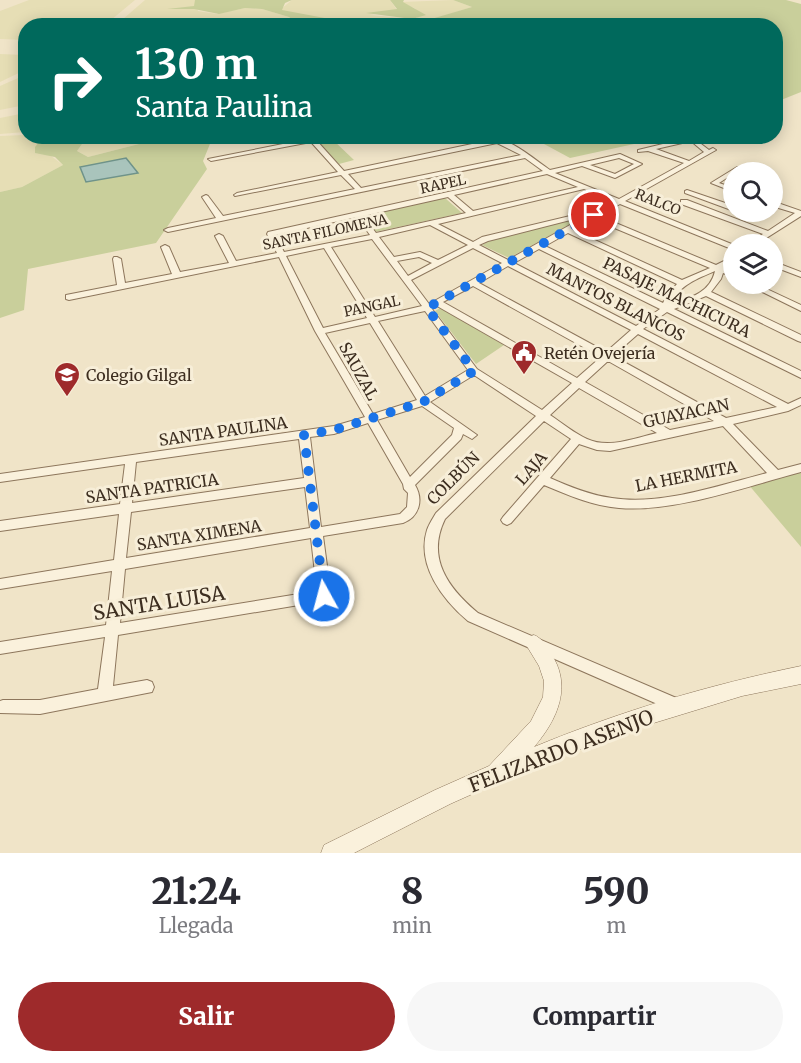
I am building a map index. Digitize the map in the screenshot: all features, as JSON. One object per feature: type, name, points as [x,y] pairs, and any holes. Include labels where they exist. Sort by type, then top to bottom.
[{"type":"street","points":[[211,159],[219,154],[265,144]]},
{"type":"street","points":[[219,154],[280,144]]},
{"type":"street","points":[[315,144],[359,190]]},
{"type":"street","points":[[237,195],[344,174],[474,144]]},
{"type":"street","name":"RALCO","points":[[502,144],[526,156],[550,173],[723,244]]},
{"type":"street","name":"PANGAL","points":[[649,149],[670,144]]},
{"type":"street","name":"PANGAL","points":[[320,331],[427,308],[438,303],[710,151],[700,144]]},
{"type":"street","points":[[640,151],[649,149],[689,163]]},
{"type":"street","points":[[168,230],[526,156]]},
{"type":"street","name":"RAPEL","points":[[271,234],[620,156],[639,164],[615,176],[584,165]]},
{"type":"street","points":[[723,178],[714,183],[723,186]]},
{"type":"street","name":"SANTA FILOMENA","points":[[69,297],[374,236],[586,187]]},
{"type":"street","points":[[687,192],[723,205]]},
{"type":"street","points":[[450,195],[471,213]]},
{"type":"street","points":[[676,207],[696,195]]},
{"type":"street","points":[[206,197],[221,219]]},
{"type":"street","points":[[684,202],[723,217]]},
{"type":"street","points":[[783,205],[788,208]]},
{"type":"street","points":[[783,206],[801,213]]},
{"type":"street","points":[[738,222],[769,234],[801,213]]},
{"type":"street","points":[[406,280],[474,245],[511,232],[587,214],[723,270]]},
{"type":"street","points":[[358,215],[474,371]]},
{"type":"street","name":"MANTOS BLANCOS","points":[[431,223],[788,408]]},
{"type":"street","points":[[567,230],[682,283],[703,272],[723,266]]},
{"type":"street","name":"SAUZAL","points":[[271,234],[320,331],[414,493],[415,502],[411,511],[403,518]]},
{"type":"street","points":[[219,236],[234,264]]},
{"type":"street","points":[[327,246],[371,321],[423,402],[472,435]]},
{"type":"street","name":"PASAJE MACHICURA","points":[[539,246],[801,375]]},
{"type":"street","points":[[165,247],[177,275]]},
{"type":"street","points":[[392,260],[420,254],[438,263]]},
{"type":"street","points":[[117,259],[122,286]]},
{"type":"street","points":[[720,268],[715,283],[706,292],[801,339]]},
{"type":"street","points":[[783,268],[801,275]]},
{"type":"street","points":[[473,283],[725,422],[775,474]]},
{"type":"street","name":"COLBÚN","points":[[665,308],[669,297],[682,283]]},
{"type":"street","name":"COLBÚN","points":[[679,706],[483,622],[454,601],[436,572],[430,543],[433,526],[440,516],[542,415],[636,329],[665,308],[684,303],[706,292]]},
{"type":"street","points":[[771,294],[801,308]]},
{"type":"street","points":[[438,303],[666,433]]},
{"type":"street","name":"SANTA PAULINA","points":[[0,478],[334,430],[423,402],[474,371]]},
{"type":"street","name":"GUAYACAN","points":[[474,371],[578,438],[592,445],[610,447],[788,408],[801,401]]},
{"type":"street","points":[[408,486],[457,436],[459,428]]},
{"type":"street","points":[[304,435],[316,533]]},
{"type":"street","name":"LAJA","points":[[507,520],[578,438]]},
{"type":"street","points":[[105,695],[131,460]]},
{"type":"street","name":"LA HERMITA","points":[[543,480],[592,499],[623,504],[651,502],[801,468]]},
{"type":"street","name":"SANTA PATRICIA","points":[[0,526],[309,482]]},
{"type":"street","name":"SANTA XIMENA","points":[[0,584],[403,518]]},
{"type":"street","name":"SANTA LUISA","points":[[0,648],[324,596],[316,533]]},
{"type":"street","points":[[491,776],[537,731],[551,707],[552,677],[544,657],[534,643]]},
{"type":"street","name":"FELIZARDO ASENJO","points":[[332,853],[402,816],[558,748],[679,706],[761,682],[801,675]]},
{"type":"street","points":[[3,707],[40,707],[147,687]]},
{"type":"shaded area","points":[[29,0],[135,0],[113,18],[18,18],[18,40],[0,39],[0,11]]},
{"type":"shaded area","points":[[145,0],[195,0],[198,11],[217,14],[245,8],[262,9],[290,18],[124,18]]},
{"type":"shaded area","points":[[292,0],[390,0],[397,10],[370,15],[403,18],[319,18],[283,12],[281,9]]},
{"type":"shaded area","points":[[453,0],[472,7],[437,18],[417,18],[416,9],[401,2]]},
{"type":"shaded area","points":[[0,54],[18,55],[18,73],[0,82]]},
{"type":"shaded area","points":[[18,78],[18,106],[0,110],[0,86]]},
{"type":"shaded area","points":[[18,114],[18,133],[0,134],[0,118]]},
{"type":"shaded area","points":[[18,135],[18,144],[43,144],[51,156],[63,165],[22,187],[0,192],[0,136]]},
{"type":"shaded area","points":[[82,144],[139,144],[88,157],[77,151]]},
{"type":"green space","points":[[195,0],[292,0],[285,3],[282,10],[325,18],[290,18],[262,9],[245,8],[219,14],[194,9],[167,9],[194,6]]},
{"type":"green space","points":[[390,0],[404,0],[403,2],[426,15],[404,18],[366,13],[397,9]]},
{"type":"green space","points":[[453,0],[786,0],[801,4],[801,92],[783,99],[783,18],[435,18],[472,7]]},
{"type":"green space","points":[[38,144],[82,144],[77,151],[88,157],[139,144],[210,144],[203,161],[207,169],[156,243],[28,269],[24,310],[0,318],[0,192],[22,187],[63,165],[55,157],[35,153]]},
{"type":"green space","points":[[320,144],[337,144],[354,160],[339,164]]},
{"type":"green space","points":[[544,144],[634,144],[570,158]]},
{"type":"green space","points":[[445,198],[462,213],[375,232],[363,215]]},
{"type":"green space","points":[[583,217],[509,258],[482,245],[490,241]]},
{"type":"green space","points":[[440,308],[504,345],[476,364],[435,311]]},
{"type":"green space","points":[[801,470],[801,547],[748,484]]},
{"type":"water","points":[[126,158],[138,173],[86,182],[80,167]]},
{"type":"place","name":"Retén Ovejería","points":[[524,376]]},
{"type":"place","name":"Colegio Gilgal","points":[[67,398]]},
{"type":"route","points":[[324,596],[304,435],[334,430],[423,402],[474,371],[427,308],[594,215]]}]
